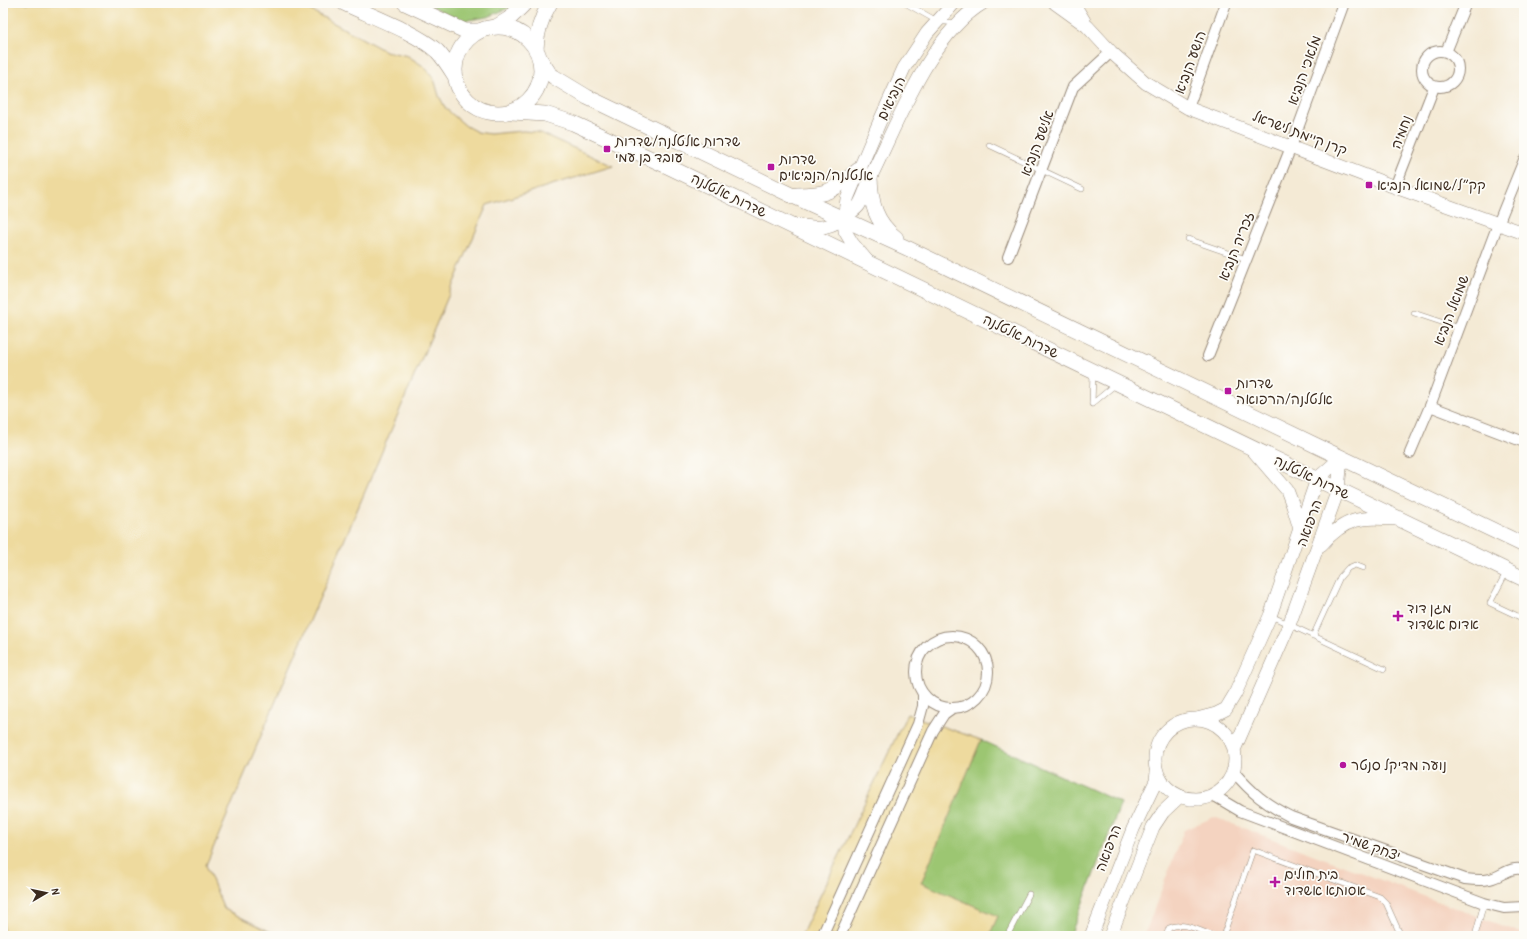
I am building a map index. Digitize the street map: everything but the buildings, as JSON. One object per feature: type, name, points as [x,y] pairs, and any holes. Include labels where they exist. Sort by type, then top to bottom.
[{"type":"main road","points":[[344,3],[409,34],[438,52],[455,76],[461,93],[466,99],[476,107],[495,114],[512,112],[526,104],[536,91],[542,76],[536,37],[544,14],[550,3]]},
{"type":"main road","points":[[405,3],[464,31],[478,32],[496,27],[509,19],[525,3]]},
{"type":"main road","points":[[496,27],[512,29],[519,32],[526,37],[538,54]]},
{"type":"main road","points":[[455,76],[456,59],[460,50],[464,43],[478,32]]},
{"type":"main road","name":"שדרות אלטלנה","points":[[538,54],[549,73],[587,97],[791,195],[909,248],[1341,458],[1524,545]]},
{"type":"main road","name":"שדרות אלטלנה","points":[[512,112],[545,114],[573,123],[668,166],[1524,579]]},
{"type":"main road","points":[[791,195],[825,193],[865,173],[873,207],[877,216],[883,226],[909,248]]},
{"type":"street","name":"הנביאים","points":[[788,224],[813,228],[833,226],[859,206],[865,173],[879,123],[904,68],[927,33],[954,3]]},
{"type":"street","name":"הנביאים","points":[[865,173],[928,62],[958,23],[983,3]]},
{"type":"street","name":"קרן קיימת לישראל","points":[[1055,3],[1087,26]]},
{"type":"street","name":"קרן קיימת לישראל","points":[[1073,3],[1087,26],[1111,52],[1146,83],[1188,108],[1395,187],[1524,233]]},
{"type":"street","name":"הושע הנביא","points":[[1188,108],[1226,3]]},
{"type":"street","name":"מלאכי הנביא","points":[[1291,147],[1344,3]]},
{"type":"street","points":[[1446,52],[1466,3]]},
{"type":"street","points":[[1441,51],[1446,52],[1455,59],[1457,64],[1457,76],[1454,81],[1445,87],[1434,87],[1428,84],[1422,74],[1422,63],[1430,54],[1441,51]]},
{"type":"street","name":"אלישע הנביא","points":[[1008,257],[1073,87],[1111,52]]},
{"type":"street","name":"נחמיה","points":[[1395,187],[1434,87]]},
{"type":"street","name":"זכריה הנביא","points":[[1208,356],[1291,147]]},
{"type":"street","name":"שמואל הנביא","points":[[1410,453],[1430,406],[1498,224],[1524,160]]},
{"type":"street","points":[[844,219],[845,231],[848,238],[869,263]]},
{"type":"street","points":[[1430,406],[1524,442]]},
{"type":"street","points":[[1250,447],[1287,490],[1300,529]]},
{"type":"street","name":"הרפואה","points":[[1197,718],[1216,714],[1226,708],[1235,694],[1270,616],[1317,479],[1341,458]]},
{"type":"street","name":"הרפואה","points":[[1234,750],[1289,625],[1317,549],[1338,490],[1341,458]]},
{"type":"street","points":[[1317,549],[1330,534],[1350,522],[1368,518],[1400,520]]},
{"type":"street","points":[[840,936],[933,731],[944,714],[951,709],[967,705],[980,695],[985,687],[988,678],[988,668],[982,651],[968,639],[960,636],[942,636],[926,646],[918,659],[916,666],[916,681],[923,695],[936,705],[951,709]]},
{"type":"street","points":[[822,936],[918,724],[923,706],[923,695]]},
{"type":"street","points":[[1197,718],[1210,722],[1221,728],[1229,738],[1234,750],[1235,760],[1233,771],[1229,780],[1222,789],[1213,795],[1202,798],[1191,799],[1170,791],[1162,782],[1155,764],[1159,740],[1164,733],[1177,723],[1187,719],[1197,718]]},
{"type":"street","name":"יצחק שמיר","points":[[1233,771],[1258,797],[1271,807],[1291,817],[1464,879],[1488,879],[1515,869],[1524,870]]},
{"type":"street","name":"הרפואה","points":[[1091,936],[1133,829],[1156,781],[1157,772]]},
{"type":"street","name":"יצחק שמיר","points":[[1213,795],[1240,811],[1484,903],[1504,908],[1524,907]]},
{"type":"street","points":[[1110,936],[1153,827],[1163,812],[1180,796]]},
{"type":"lane","points":[[905,3],[937,21],[950,24],[958,23]]},
{"type":"lane","points":[[989,145],[1082,189]]},
{"type":"lane","points":[[1188,239],[1246,259]]},
{"type":"lane","points":[[1414,313],[1459,328]]},
{"type":"lane","points":[[1092,371],[1094,379],[1092,404],[1118,383]]},
{"type":"lane","points":[[1314,636],[1340,577],[1348,568],[1355,565],[1363,568]]},
{"type":"lane","points":[[1507,571],[1490,603],[1524,619]]},
{"type":"lane","points":[[1270,616],[1384,669]]},
{"type":"lane","points":[[1223,936],[1253,850],[1380,897],[1386,902],[1401,936]]},
{"type":"lane","points":[[1007,936],[1029,894]]},
{"type":"lane","points":[[1475,936],[1484,903]]},
{"type":"lane","points":[[1166,936],[1169,928],[1175,925],[1183,925],[1214,936]]},
{"type":"shaded area","name":"בית חולים אסותא אשדוד","points":[[1214,817],[1524,934],[1524,936],[1144,936],[1184,830]]},
{"type":"green space","points":[[426,3],[515,3],[513,6],[488,17],[461,21]]},
{"type":"green space","points":[[981,740],[1121,803],[1070,936],[989,936],[998,916],[921,883]]},
{"type":"sand","points":[[3,3],[297,3],[385,51],[408,56],[423,66],[430,73],[435,82],[439,96],[446,109],[466,126],[477,132],[490,134],[523,131],[543,134],[613,166],[487,205],[206,865],[224,909],[279,936],[3,936]]},
{"type":"sand","points":[[907,714],[981,740],[921,883],[998,916],[989,936],[801,936]]},
{"type":"place","name":"שדרות אלטלנה/שדרות עובד בן עמי","points":[[607,149]]},
{"type":"place","name":"שדרות אלטלנה/הנביאים","points":[[771,167]]},
{"type":"place","name":"קק״ל/שמואל הנביא","points":[[1369,185]]},
{"type":"place","name":"שדרות אלטלנה/הרפואה","points":[[1228,391]]},
{"type":"place","name":"מגן דוד אדום אשדוד","points":[[1398,616]]},
{"type":"place","name":"נועה מדיקל סנטר","points":[[1343,765]]},
{"type":"place","name":"בית חולים אסותא אשדוד","points":[[1275,882]]}]
